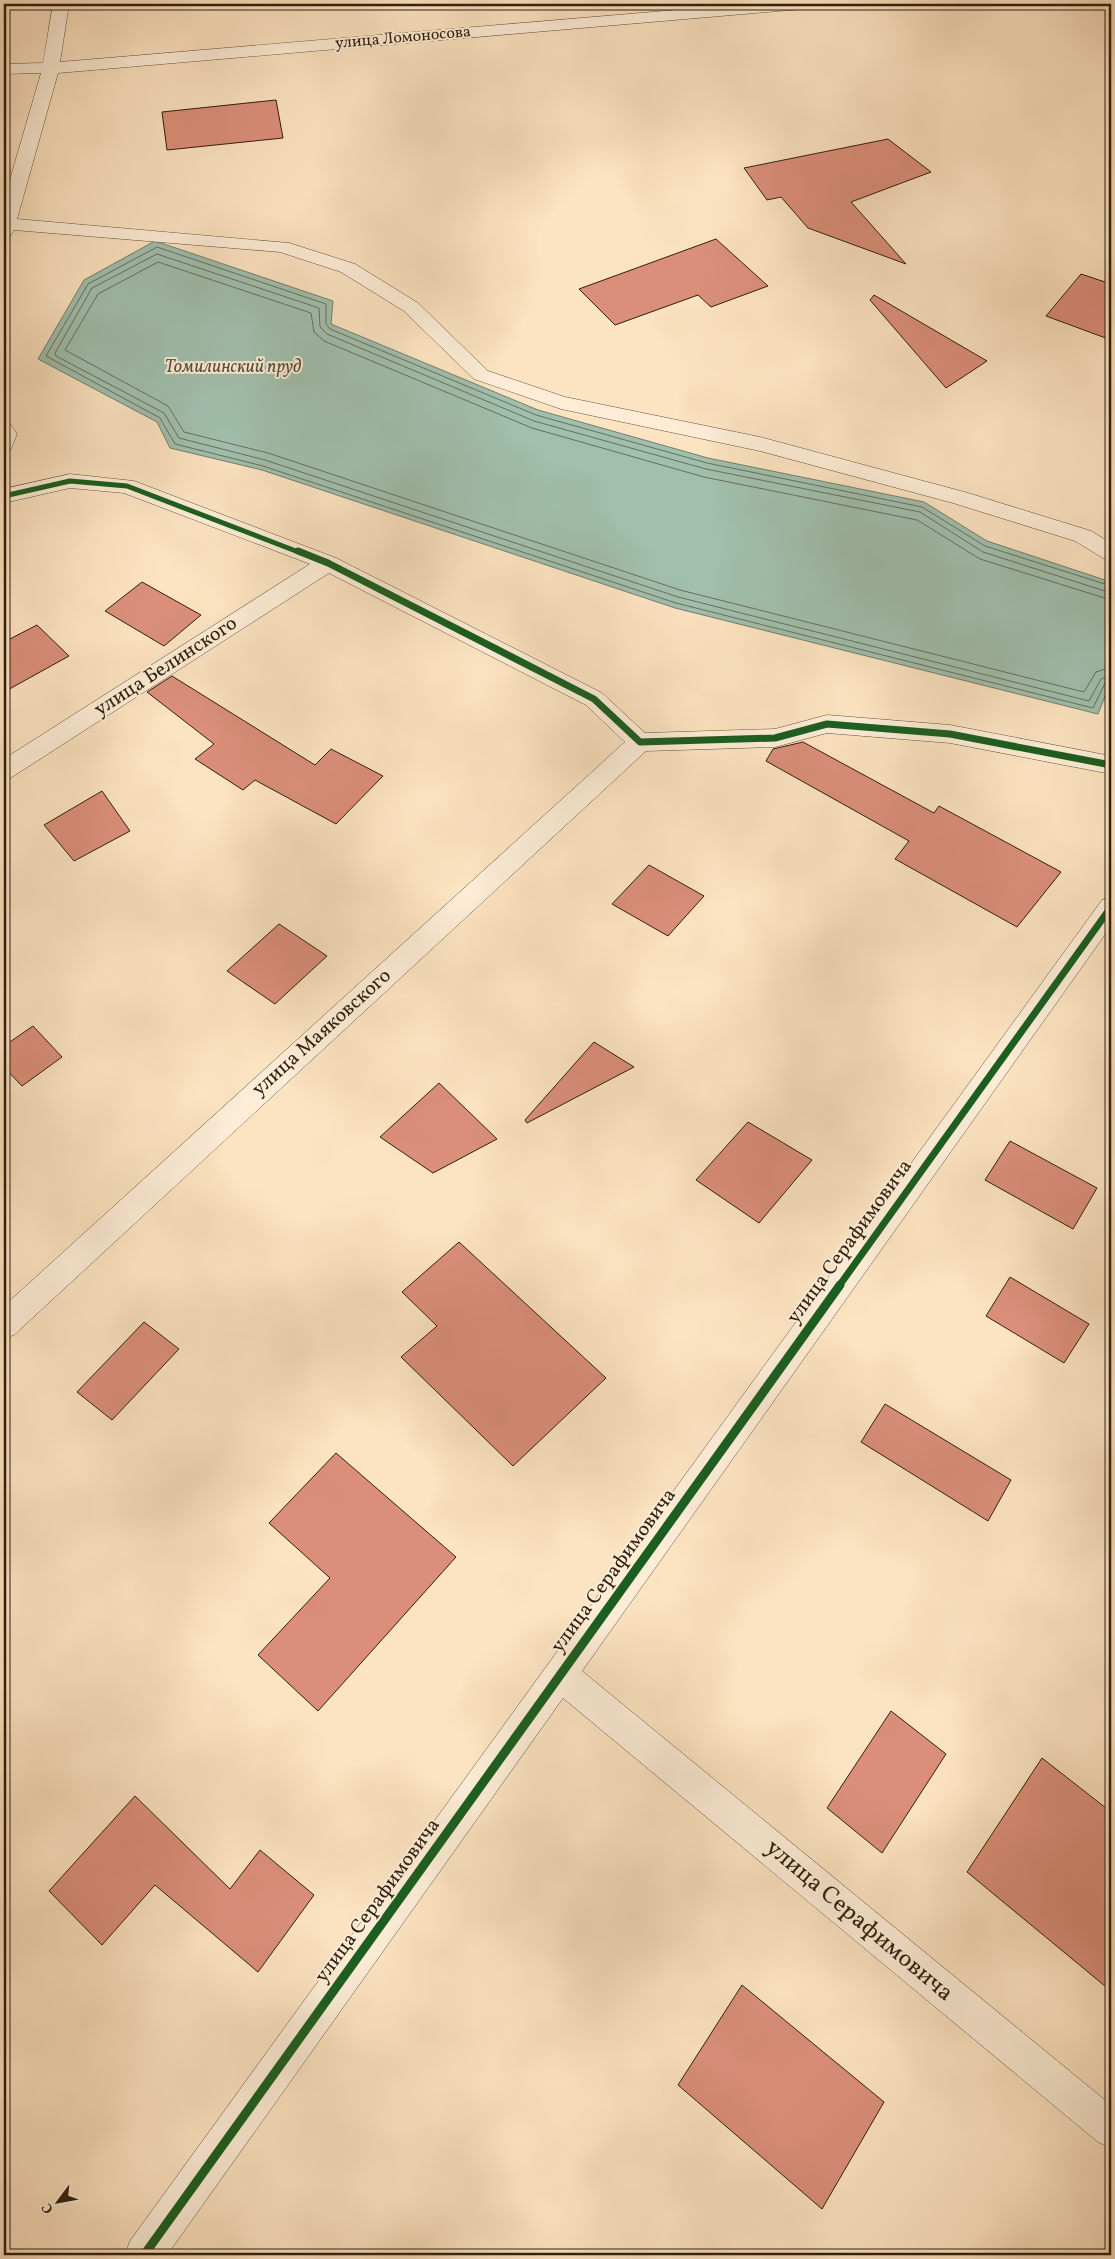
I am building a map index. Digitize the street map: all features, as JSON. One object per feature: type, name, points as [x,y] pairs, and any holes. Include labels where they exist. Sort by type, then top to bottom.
[{"type":"street","points":[[61,4],[51,68],[5,228],[282,248],[348,268],[410,307],[481,376],[561,403],[760,444],[960,498],[1083,536],[1111,553]]},
{"type":"street","name":"улица Ломоносова","points":[[4,69],[51,68],[802,4]]},
{"type":"street","points":[[4,430],[7,434],[4,444]]},
{"type":"street","points":[[4,496],[70,482],[128,486],[328,563],[594,698],[640,742],[775,738],[828,724],[950,734],[1111,765]]},
{"type":"street","name":"улица Белинского","points":[[4,771],[328,563]]},
{"type":"street","name":"улица Маяковского","points":[[4,1325],[640,742]]},
{"type":"street","name":"улица Серафимовича","points":[[144,2255],[1111,907]]},
{"type":"street","name":"улица Серафимовича","points":[[560,1674],[1111,2129]]},
{"type":"water","name":"Томилинский пруд","points":[[155,241],[333,301],[331,324],[538,410],[708,458],[924,502],[987,541],[1111,582],[1111,681],[1098,714],[675,608],[262,470],[170,448],[157,422],[38,359],[84,280]]},
{"type":"building","points":[[276,100],[283,138],[167,150],[162,112]]},
{"type":"building","points":[[888,139],[931,172],[851,202],[906,264],[808,228],[781,197],[767,200],[744,168]]},
{"type":"building","points":[[716,239],[768,286],[711,307],[698,295],[615,325],[579,289]]},
{"type":"building","points":[[1081,274],[1111,284],[1111,340],[1046,316]]},
{"type":"building","points":[[874,295],[987,361],[946,388],[870,300]]},
{"type":"building","points":[[142,582],[201,615],[164,646],[105,611]]},
{"type":"building","points":[[37,625],[69,656],[4,692],[4,642]]},
{"type":"building","points":[[172,676],[315,765],[331,749],[383,776],[336,824],[255,780],[243,790],[195,759],[214,744],[147,692]]},
{"type":"building","points":[[803,742],[934,813],[939,806],[1061,872],[1017,927],[895,859],[909,841],[766,761],[773,749]]},
{"type":"building","points":[[102,791],[130,831],[74,861],[44,825]]},
{"type":"building","points":[[649,865],[704,896],[668,936],[612,904]]},
{"type":"building","points":[[279,924],[327,956],[275,1004],[227,971]]},
{"type":"building","points":[[33,1026],[62,1057],[22,1086],[4,1067],[4,1046]]},
{"type":"building","points":[[594,1042],[634,1067],[527,1123],[525,1120]]},
{"type":"building","points":[[439,1083],[497,1139],[433,1173],[380,1137]]},
{"type":"building","points":[[748,1122],[812,1160],[759,1223],[696,1180]]},
{"type":"building","points":[[1010,1141],[1097,1188],[1073,1229],[985,1180]]},
{"type":"building","points":[[459,1242],[606,1378],[513,1466],[401,1357],[437,1326],[402,1292]]},
{"type":"building","points":[[1010,1277],[1089,1324],[1064,1363],[986,1316]]},
{"type":"building","points":[[144,1322],[179,1349],[112,1420],[77,1392]]},
{"type":"building","points":[[885,1404],[1011,1480],[988,1521],[861,1442]]},
{"type":"building","points":[[336,1453],[456,1557],[318,1711],[258,1655],[330,1578],[269,1523]]},
{"type":"building","points":[[891,1711],[946,1754],[882,1853],[827,1808]]},
{"type":"building","points":[[1042,1758],[1111,1812],[1111,1991],[967,1872]]},
{"type":"building","points":[[135,1796],[230,1889],[260,1850],[314,1895],[258,1972],[155,1885],[102,1945],[49,1891]]},
{"type":"building","points":[[742,1985],[884,2102],[822,2209],[678,2085]]},
{"type":"cycle path","points":[[4,496],[70,481],[127,486],[328,563],[594,699],[640,742],[775,738],[827,724],[950,734],[1111,765]]},
{"type":"cycle path","points":[[144,2255],[1111,907]]}]
